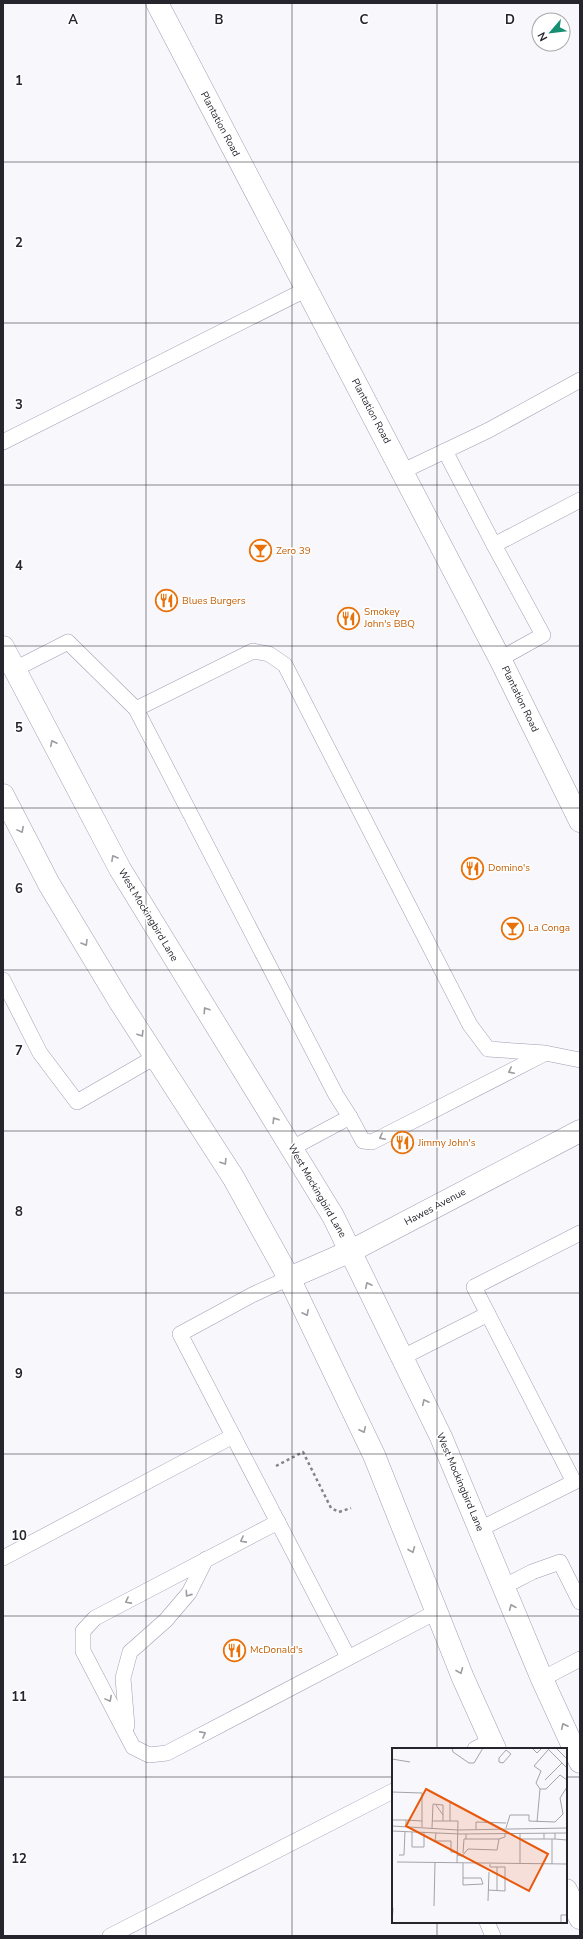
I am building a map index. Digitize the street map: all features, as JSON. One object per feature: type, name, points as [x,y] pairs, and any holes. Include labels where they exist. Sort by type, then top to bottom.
[{"type":"main road","name":"Plantation Road","points":[[157,3],[500,659],[580,821]]},
{"type":"main road","name":"West Mockingbird Lane","points":[[3,647],[9,672],[120,869],[292,1148],[333,1216],[351,1250],[442,1437],[542,1679],[580,1762]]},
{"type":"main road","points":[[3,795],[49,884],[155,1057],[233,1177],[289,1278],[374,1455],[463,1678],[487,1746]]},
{"type":"main road","name":"Hawes Avenue","points":[[289,1278],[351,1250],[579,1136]]},
{"type":"main road","points":[[567,1892],[580,1918]]},
{"type":"lane","points":[[3,442],[307,288]]},
{"type":"lane","points":[[402,471],[488,430],[580,380]]},
{"type":"lane","points":[[445,451],[494,545],[544,635],[500,659]]},
{"type":"lane","points":[[494,545],[580,500]]},
{"type":"lane","points":[[9,672],[68,642],[136,709],[336,1095],[363,1141],[372,1142],[545,1054]]},
{"type":"lane","points":[[136,709],[253,651],[269,654],[285,665],[470,1025],[488,1049],[545,1054],[580,1060]]},
{"type":"lane","points":[[3,980],[40,1053],[77,1102],[155,1057]]},
{"type":"lane","points":[[292,1148],[350,1117]]},
{"type":"lane","points":[[480,1529],[574,1482],[474,1287],[580,1233]]},
{"type":"lane","points":[[289,1278],[252,1295],[180,1334],[348,1657]]},
{"type":"lane","points":[[403,1357],[488,1314]]},
{"type":"lane","points":[[3,1558],[233,1436]]},
{"type":"lane","points":[[278,1522],[95,1618],[83,1631],[83,1651],[133,1747],[149,1755],[168,1752],[436,1612]]},
{"type":"lane","points":[[128,1736],[123,1678],[130,1652],[166,1620],[189,1593],[206,1559]]},
{"type":"lane","points":[[503,1587],[532,1572],[560,1562],[580,1602]]},
{"type":"lane","points":[[542,1679],[580,1659]]},
{"type":"lane","points":[[110,1936],[392,1792]]},
{"type":"lane","points":[[488,1923],[494,1936]]},
{"type":"path","points":[[273,1468],[303,1452],[331,1508],[338,1512],[351,1508]]},
{"type":"place","name":"Zero 39","points":[[260,551]]},
{"type":"place","name":"Blues Burgers","points":[[166,601]]},
{"type":"place","name":"Smokey John's BBQ","points":[[348,618]]},
{"type":"place","name":"Domino's","points":[[473,868]]},
{"type":"place","name":"La Conga","points":[[512,928]]},
{"type":"place","name":"Jimmy John's","points":[[402,1143]]},
{"type":"place","name":"McDonald's","points":[[234,1650]]}]
